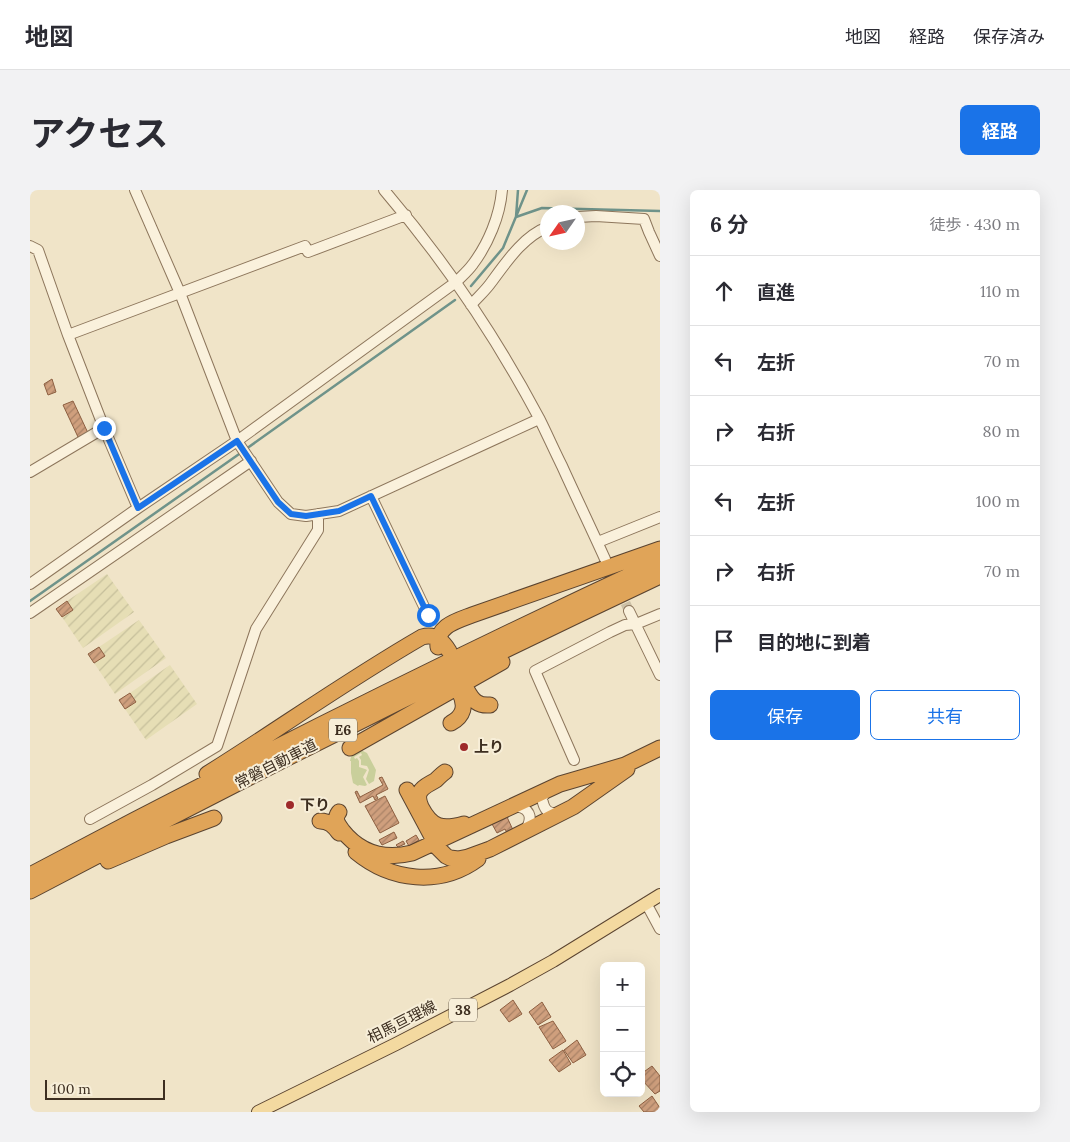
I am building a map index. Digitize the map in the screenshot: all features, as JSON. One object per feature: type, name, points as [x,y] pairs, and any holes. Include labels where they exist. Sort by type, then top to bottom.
[{"type":"highway","points":[[445,653],[438,647],[438,638],[440,633],[449,624],[472,614],[660,548]]},
{"type":"highway","name":"常磐自動車道","points":[[30,875],[424,674],[660,561]]},
{"type":"highway","name":"常磐自動車道","points":[[30,891],[275,764],[447,678],[660,576]]},
{"type":"highway","points":[[350,748],[614,598]]},
{"type":"highway","points":[[74,852],[242,752],[384,659],[422,637],[428,635],[438,638]]},
{"type":"highway","points":[[451,723],[464,712],[464,692],[479,704],[490,705]]},
{"type":"highway","points":[[339,812],[336,820],[346,835],[361,848],[390,856],[402,856],[560,784],[625,765],[660,748]]},
{"type":"highway","points":[[407,790],[434,843],[442,854],[454,859],[468,857],[490,849],[573,806],[626,770],[660,753]]},
{"type":"highway","points":[[445,772],[419,792],[420,804],[429,820],[436,825],[445,827],[480,821]]},
{"type":"highway","points":[[30,898],[142,846],[214,818]]},
{"type":"highway","points":[[320,821],[327,821],[331,824],[353,850],[364,859],[392,873],[406,876],[436,877],[451,873],[476,861],[490,849]]},
{"type":"main road","name":"相馬亘理線","points":[[260,1111],[510,985],[554,961],[660,895]]},
{"type":"street","points":[[135,190],[180,293],[237,441],[278,502],[291,514],[306,516],[339,511],[539,419]]},
{"type":"street","points":[[384,190],[406,215],[456,282],[513,371],[539,419],[605,559]]},
{"type":"street","points":[[30,584],[237,441],[456,282],[472,266],[490,235],[502,190]]},
{"type":"street","points":[[68,335],[305,246],[308,252],[406,215]]},
{"type":"street","points":[[585,217],[644,219],[660,256]]},
{"type":"street","points":[[471,305],[520,245],[540,230]]},
{"type":"street","points":[[30,246],[38,250],[104,428],[138,508]]},
{"type":"street","points":[[30,472],[104,428]]},
{"type":"street","points":[[30,614],[251,461]]},
{"type":"street","points":[[371,496],[428,615]]},
{"type":"street","points":[[90,819],[217,746],[256,628],[318,530],[318,514]]},
{"type":"street","points":[[598,542],[660,517]]},
{"type":"street","points":[[629,611],[660,675]]},
{"type":"street","points":[[574,760],[535,671],[625,625],[636,624],[660,614]]},
{"type":"street","points":[[547,790],[543,794],[543,805],[550,813],[558,814]]},
{"type":"street","points":[[513,806],[521,806],[527,810],[530,816],[529,825],[525,831]]},
{"type":"street","points":[[646,903],[660,929]]},
{"type":"shaded area","points":[[107,574],[134,612],[83,648],[62,617],[73,610],[67,601]]},
{"type":"shaded area","points":[[139,620],[166,658],[115,694],[94,663],[104,656],[99,647]]},
{"type":"shaded area","points":[[170,665],[197,704],[146,740],[125,709],[136,702],[130,693]]},
{"type":"green space","points":[[361,750],[367,753],[376,770],[374,781],[369,784],[366,779],[369,770],[367,766],[361,765],[359,757],[362,755],[361,753],[354,757],[359,761],[359,767],[367,770],[363,777],[367,785],[365,786],[358,786],[353,783],[351,773],[351,757]]},
{"type":"building","points":[[52,379],[56,392],[48,395],[44,384]]},
{"type":"building","points":[[73,401],[88,433],[78,437],[63,405]]},
{"type":"building","points":[[67,601],[73,610],[62,617],[56,609]]},
{"type":"building","points":[[99,647],[105,656],[94,663],[88,654]]},
{"type":"building","points":[[130,693],[136,702],[125,709],[119,700]]},
{"type":"building","points":[[382,777],[388,789],[376,795],[378,798],[375,800],[373,796],[360,803],[355,792],[357,791],[360,797],[383,785],[379,778]]},
{"type":"building","points":[[385,796],[399,823],[380,833],[365,806]]},
{"type":"building","points":[[507,817],[513,830],[507,833],[505,829],[497,833],[492,824]]},
{"type":"building","points":[[394,832],[397,838],[382,845],[379,840]]},
{"type":"building","points":[[416,835],[419,840],[409,846],[406,841]]},
{"type":"building","points":[[403,841],[405,844],[398,847],[396,845]]},
{"type":"building","points":[[513,1000],[522,1014],[509,1022],[500,1010]]},
{"type":"building","points":[[542,1002],[551,1017],[538,1025],[529,1012]]},
{"type":"building","points":[[553,1021],[566,1041],[553,1049],[539,1027]]},
{"type":"building","points":[[577,1040],[586,1055],[573,1063],[564,1050]]},
{"type":"building","points":[[563,1050],[571,1064],[559,1072],[549,1060]]},
{"type":"building","points":[[652,1066],[660,1076],[660,1091],[655,1094],[645,1083],[645,1071]]},
{"type":"building","points":[[652,1096],[660,1111],[644,1112],[639,1106]]},
{"type":"waterway","points":[[518,190],[516,217],[542,208],[660,211]]},
{"type":"waterway","points":[[471,286],[503,248],[527,190]]},
{"type":"waterway","points":[[246,449],[455,300]]},
{"type":"waterway","points":[[30,601],[242,452]]},
{"type":"tunnel","points":[[607,562],[629,611]]},
{"type":"place","name":"上り","points":[[464,747]]},
{"type":"place","name":"下り","points":[[290,805]]},
{"type":"route","points":[[104,428],[138,508],[237,441],[278,502],[291,514],[306,516],[339,511],[371,496],[428,615]]}]
